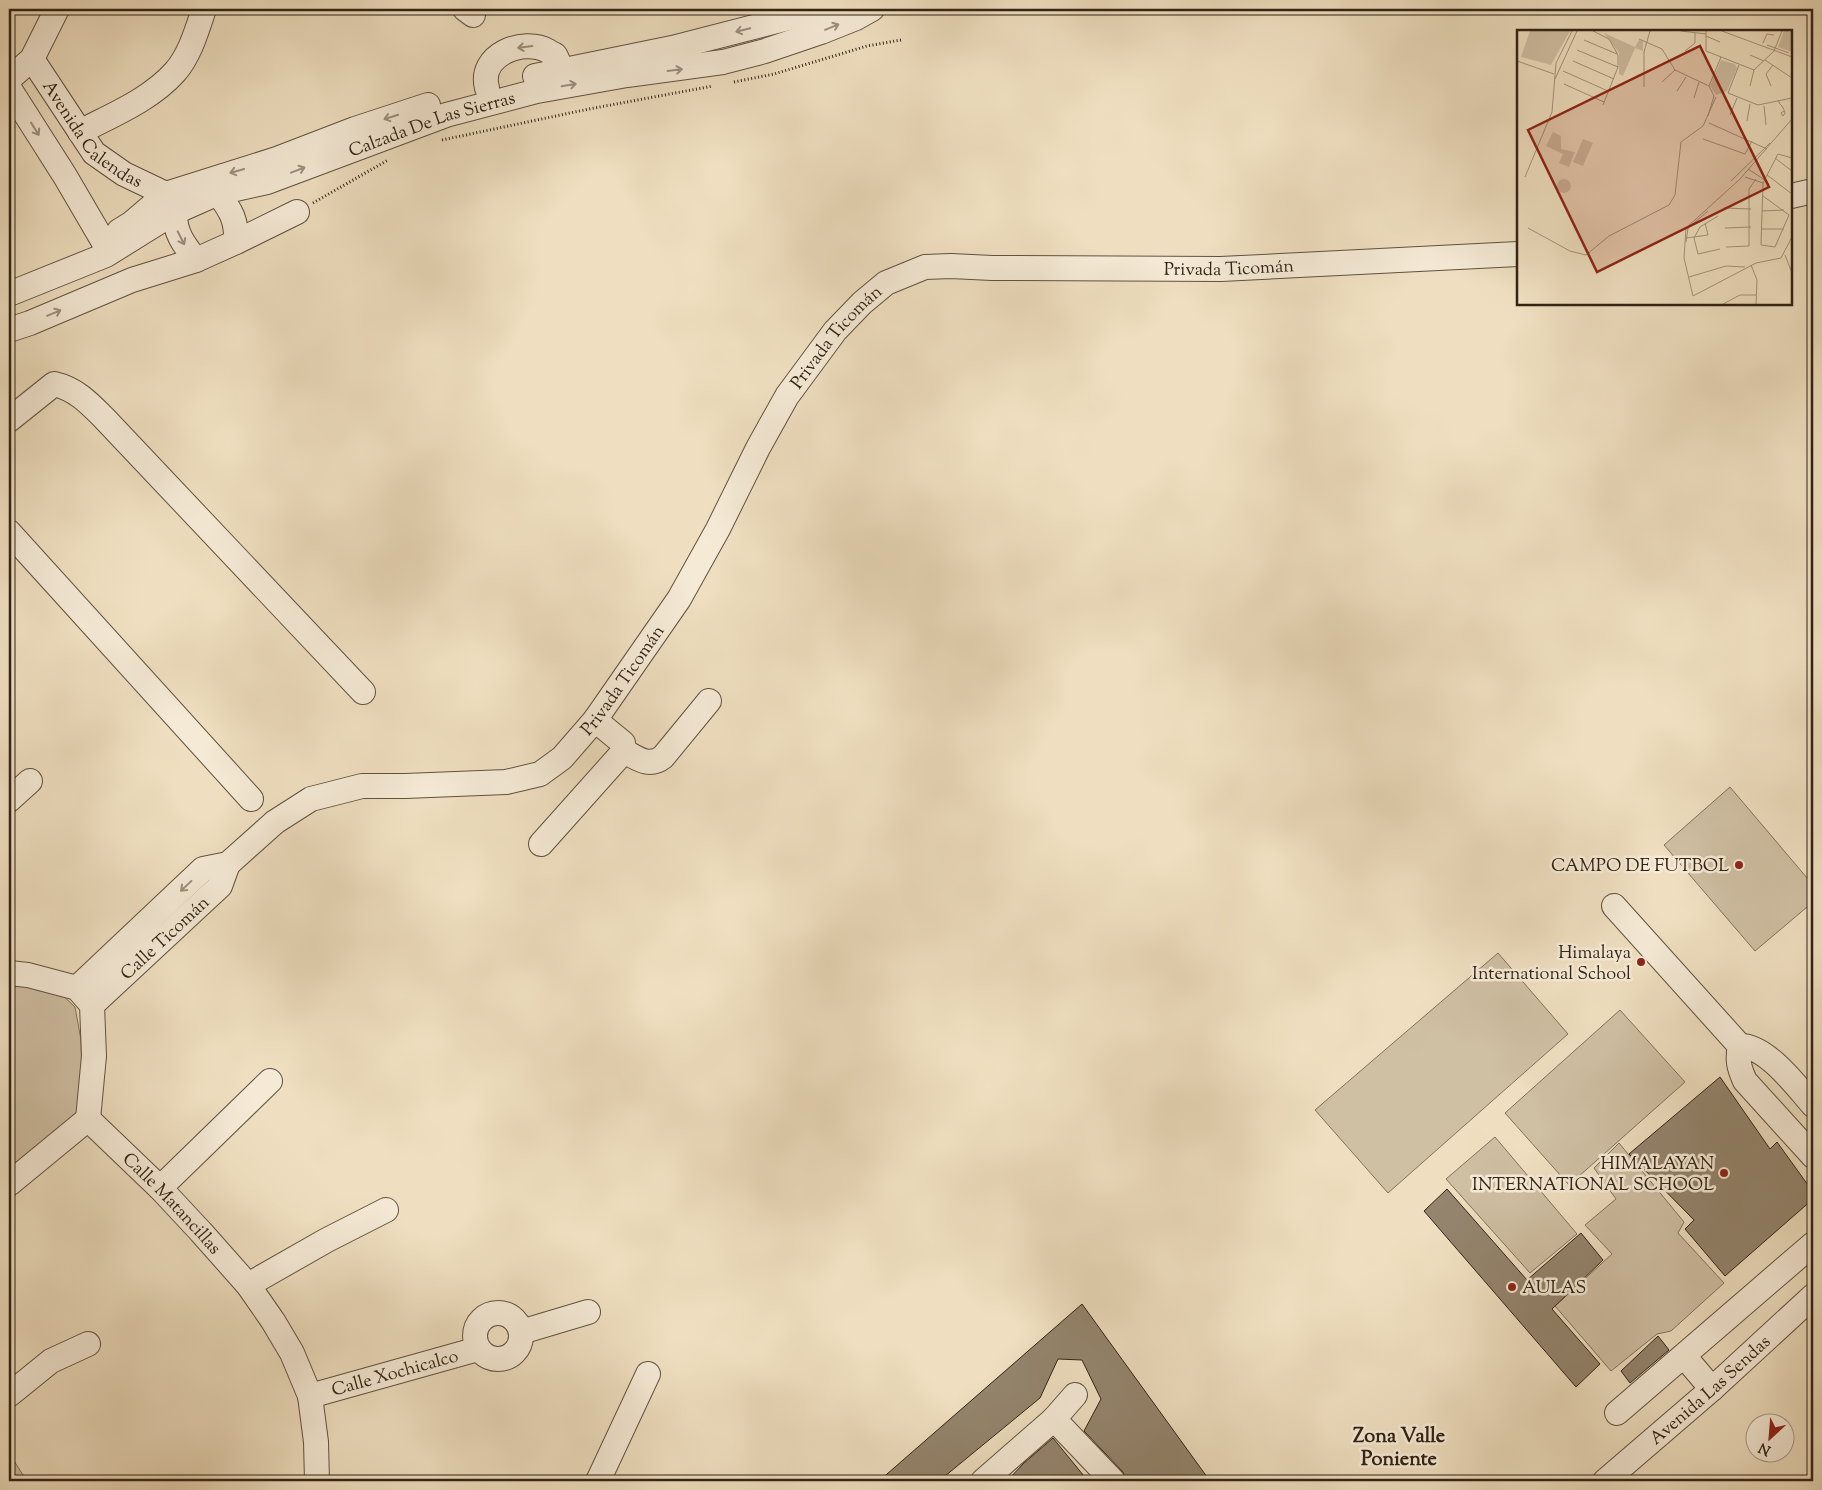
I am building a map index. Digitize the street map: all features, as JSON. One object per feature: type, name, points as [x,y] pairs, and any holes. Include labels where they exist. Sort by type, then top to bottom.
[{"type":"street","points":[[9,79],[32,59],[57,9]]},
{"type":"street","points":[[80,132],[145,98],[175,72],[193,41],[204,9]]},
{"type":"street","name":"Calzada De Las Sierras","points":[[9,294],[36,279],[109,245],[170,203],[355,129],[486,88],[561,70],[672,48],[824,9]]},
{"type":"street","name":"Calzada De Las Sierras","points":[[170,203],[267,182],[446,114],[537,91],[627,75],[724,62],[765,51],[821,32],[856,18],[872,9]]},
{"type":"street","points":[[486,88],[484,78],[489,65],[499,55],[513,48],[530,45],[541,47],[555,55],[561,70]]},
{"type":"street","name":"Avenida Calendas","points":[[32,59],[94,153],[170,203]]},
{"type":"street","points":[[9,88],[132,280]]},
{"type":"street","points":[[65,176],[94,153]]},
{"type":"street","points":[[1792,196],[1813,191]]},
{"type":"street","points":[[218,193],[231,210],[236,229],[236,242]]},
{"type":"street","points":[[170,203],[178,235],[196,260]]},
{"type":"street","points":[[9,330],[132,280],[196,260],[297,212]]},
{"type":"street","name":"Privada Ticomán","points":[[362,786],[506,782],[540,774],[562,758],[595,720],[679,599],[718,530],[758,448],[788,396],[835,331],[862,303],[886,283],[925,267],[1221,270],[1517,254]]},
{"type":"street","name":"Calzada De Las Sierras","points":[[9,280],[36,279]]},
{"type":"street","points":[[9,420],[54,384],[65,386],[80,395],[104,418],[363,692]]},
{"type":"street","points":[[9,532],[251,799]]},
{"type":"street","points":[[624,750],[644,762],[656,762],[709,701]]},
{"type":"street","points":[[540,844],[624,750],[623,743],[595,720]]},
{"type":"street","points":[[9,800],[30,782]]},
{"type":"street","name":"Calle Ticomán","points":[[85,997],[220,886],[228,864],[275,822],[311,799],[362,786]]},
{"type":"street","points":[[1614,906],[1740,1046],[1752,1048],[1762,1054],[1782,1071],[1813,1105]]},
{"type":"street","points":[[9,973],[28,975],[85,997],[94,1056],[88,1119],[9,1184]]},
{"type":"street","points":[[1740,1046],[1739,1068],[1746,1081],[1813,1156]]},
{"type":"street","points":[[160,1188],[270,1081]]},
{"type":"street","name":"Calle Matancillas","points":[[88,1119],[160,1188],[248,1285],[273,1321],[292,1353],[310,1396],[316,1442],[317,1481]]},
{"type":"street","points":[[248,1285],[327,1240],[386,1210]]},
{"type":"street","points":[[1617,1414],[1813,1244]]},
{"type":"street","name":"Avenida Las Sendas","points":[[1605,1481],[1712,1389],[1813,1296]]},
{"type":"street","points":[[521,1332],[588,1312]]},
{"type":"street","points":[[493,1313],[503,1313],[511,1317],[518,1323],[521,1332],[521,1341],[517,1350],[511,1356],[502,1359],[484,1356],[474,1340],[478,1323],[485,1316],[493,1313]]},
{"type":"street","points":[[9,1395],[51,1361],[88,1344]]},
{"type":"street","name":"Calle Xochicalco","points":[[310,1396],[478,1349]]},
{"type":"street","points":[[1684,1356],[1712,1389]]},
{"type":"street","points":[[598,1481],[648,1374]]},
{"type":"street","points":[[983,1481],[1054,1419],[1075,1395]]},
{"type":"street","points":[[1054,1419],[1113,1481]]},
{"type":"path","points":[[725,84],[774,74],[867,46],[900,40]]},
{"type":"path","points":[[435,142],[482,130],[589,108],[716,85]]},
{"type":"path","points":[[297,212],[391,158]]},
{"type":"shaded area","name":"CAMPO DE FUTBOL","points":[[1730,787],[1813,885],[1813,902],[1755,951],[1664,845]]},
{"type":"shaded area","points":[[1498,953],[1568,1034],[1388,1193],[1315,1110]]},
{"type":"shaded area","points":[[9,980],[57,990],[75,1007],[81,1040],[83,1109],[9,1176]]},
{"type":"shaded area","points":[[1620,1010],[1685,1082],[1569,1185],[1505,1113]]},
{"type":"shaded area","points":[[1495,1137],[1577,1234],[1530,1273],[1446,1179]]},
{"type":"shaded area","points":[[1619,1143],[1684,1222],[1678,1233],[1724,1283],[1671,1331],[1657,1334],[1611,1371],[1555,1306],[1612,1254],[1585,1225],[1616,1199],[1594,1168]]},
{"type":"shaded area","points":[[9,1453],[23,1475],[23,1481],[9,1481]]},
{"type":"building","name":"HIMALAYAN INTERNATIONAL SCHOOL","points":[[1720,1077],[1770,1149],[1777,1142],[1813,1192],[1813,1199],[1725,1276],[1685,1229],[1694,1220],[1629,1154]]},
{"type":"building","name":"AULAS","points":[[1447,1189],[1527,1280],[1581,1233],[1603,1260],[1552,1309],[1600,1364],[1576,1387],[1424,1211]]},
{"type":"building","points":[[1082,1304],[1210,1481],[1126,1481],[1123,1472],[1084,1431],[1101,1399],[1082,1360],[1058,1359],[1040,1398],[939,1481],[879,1481]]},
{"type":"building","points":[[1658,1336],[1669,1350],[1630,1383],[1621,1371]]},
{"type":"building","points":[[1053,1438],[1088,1481],[1007,1481],[1024,1463]]},
{"type":"place","name":"CAMPO DE FUTBOL","points":[[1739,865]]},
{"type":"place","name":"Himalaya International School","points":[[1641,962]]},
{"type":"place","name":"HIMALAYAN INTERNATIONAL SCHOOL","points":[[1724,1173]]},
{"type":"place","name":"AULAS","points":[[1512,1287]]},
{"type":"district","name":"Zona Valle Poniente","points":[[1399,1446]]}]
